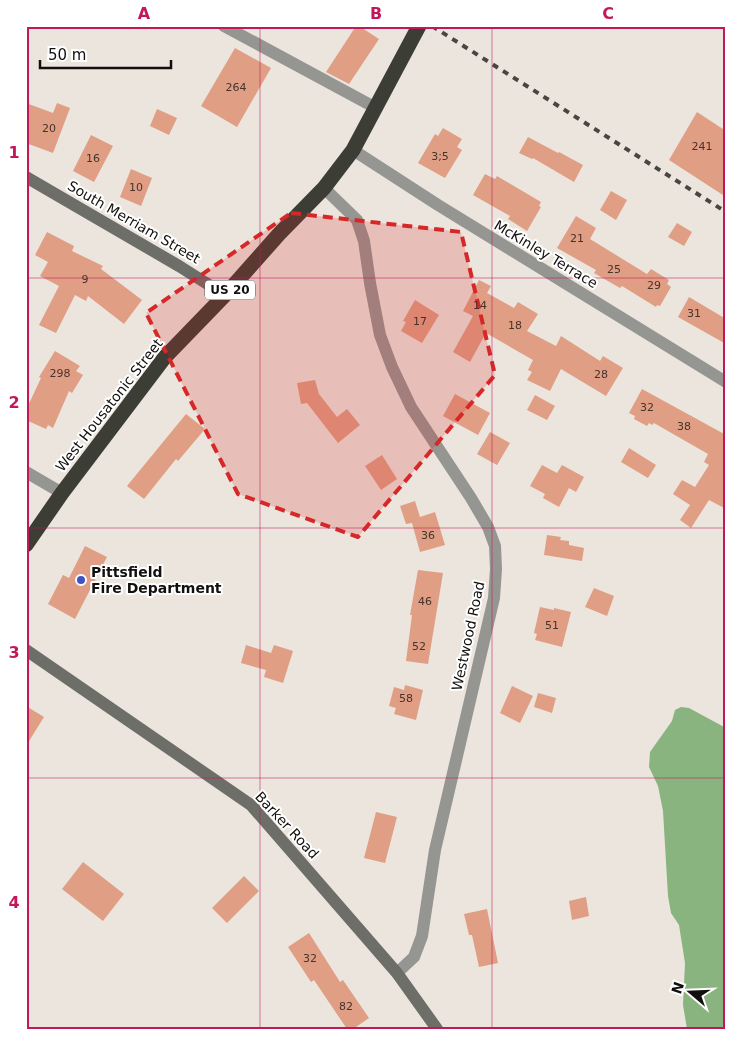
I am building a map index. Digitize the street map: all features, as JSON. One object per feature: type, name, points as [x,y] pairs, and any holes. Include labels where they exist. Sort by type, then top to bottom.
[{"type":"highway","name":"West Housatonic Street","points":[[26,545],[62,493],[165,357],[324,188],[353,150],[419,26]]},
{"type":"street","points":[[224,26],[376,108]]},
{"type":"street","name":"McKinley Terrace","points":[[353,150],[438,205],[726,382]]},
{"type":"street","name":"South Merriam Street","points":[[26,177],[225,295]]},
{"type":"street","name":"Westwood Road","points":[[324,188],[357,220],[364,241],[380,335],[392,367],[411,407],[484,520],[495,546],[494,598],[435,850],[422,936],[414,957],[397,973]]},
{"type":"street","points":[[26,472],[62,493]]},
{"type":"street","name":"Barker Road","points":[[26,650],[251,805],[397,973],[437,1029]]},
{"type":"highlighted area","points":[[291,213],[461,232],[495,375],[358,537],[238,494],[146,313]]},
{"type":"shaded area","points":[[681,707],[689,708],[726,728],[726,1029],[687,1029],[683,1005],[685,963],[679,925],[671,913],[668,896],[663,811],[658,786],[649,767],[650,752],[672,721],[675,710]]},
{"type":"building","points":[[356,26],[379,39],[349,84],[326,72]]},
{"type":"building","points":[[235,48],[271,68],[237,127],[201,106]]},
{"type":"building","points":[[26,103],[53,113],[57,103],[70,108],[53,153],[26,143]]},
{"type":"building","points":[[157,109],[177,118],[169,135],[150,126]]},
{"type":"building","points":[[697,112],[726,131],[726,197],[669,160]]},
{"type":"building","points":[[443,128],[462,139],[457,147],[462,150],[445,178],[418,163],[435,134],[438,136]]},
{"type":"building","points":[[91,135],[113,146],[94,182],[73,171]]},
{"type":"building","points":[[528,137],[583,165],[574,182],[533,158],[519,153]]},
{"type":"building","points":[[131,169],[152,178],[141,206],[120,197]]},
{"type":"building","points":[[485,174],[495,179],[497,176],[541,202],[539,206],[541,207],[527,231],[508,219],[510,216],[473,195]]},
{"type":"building","points":[[611,191],[627,200],[616,220],[600,210]]},
{"type":"building","points":[[576,216],[596,228],[590,239],[647,274],[651,269],[669,280],[667,284],[671,287],[660,306],[657,305],[656,307],[622,286],[620,288],[594,273],[596,270],[557,248]]},
{"type":"building","points":[[677,223],[692,232],[684,246],[668,237]]},
{"type":"building","points":[[47,232],[74,246],[72,251],[103,266],[101,269],[142,300],[124,324],[88,296],[86,301],[75,295],[56,333],[39,325],[59,286],[40,276],[48,262],[35,255]]},
{"type":"building","points":[[479,280],[491,286],[487,293],[514,308],[518,302],[538,314],[527,331],[556,346],[561,336],[600,361],[603,356],[623,368],[606,396],[561,369],[550,391],[527,380],[532,372],[528,370],[533,360],[486,333],[470,362],[453,352],[473,316],[463,311]]},
{"type":"building","points":[[689,297],[726,319],[726,344],[678,317]]},
{"type":"building","points":[[415,300],[439,315],[422,343],[401,331],[406,322],[403,321]]},
{"type":"building","points":[[55,351],[80,366],[76,371],[83,375],[72,393],[69,391],[53,428],[48,425],[46,429],[26,420],[26,410],[41,378],[39,377]]},
{"type":"building","points":[[315,380],[319,394],[337,417],[347,409],[360,425],[338,443],[307,403],[301,404],[297,383]]},
{"type":"building","points":[[642,389],[726,435],[726,509],[709,500],[691,528],[680,520],[690,505],[673,494],[682,480],[695,487],[709,465],[704,462],[708,454],[654,423],[652,425],[649,423],[647,426],[634,419],[635,416],[629,413]]},
{"type":"building","points":[[455,394],[490,413],[478,435],[443,416]]},
{"type":"building","points":[[535,395],[555,406],[547,420],[527,410]]},
{"type":"building","points":[[186,414],[205,429],[178,461],[176,459],[144,499],[127,486]]},
{"type":"building","points":[[490,432],[510,443],[497,465],[477,454]]},
{"type":"building","points":[[629,448],[656,465],[648,478],[621,462]]},
{"type":"building","points":[[382,455],[397,479],[381,490],[365,466]]},
{"type":"building","points":[[542,465],[557,473],[562,465],[584,477],[576,492],[569,488],[559,507],[543,498],[545,494],[530,486]]},
{"type":"building","points":[[415,501],[420,517],[435,512],[445,545],[420,552],[412,523],[406,524],[400,506]]},
{"type":"building","points":[[547,535],[561,537],[560,540],[569,541],[569,545],[584,548],[582,561],[544,555]]},
{"type":"building","points":[[85,546],[107,557],[75,619],[48,604],[63,575],[69,578]]},
{"type":"building","points":[[418,570],[443,573],[428,664],[406,661],[412,615],[410,615]]},
{"type":"building","points":[[594,588],[614,596],[607,616],[585,607]]},
{"type":"building","points":[[540,607],[571,612],[562,647],[535,640],[537,634],[534,633]]},
{"type":"building","points":[[246,645],[271,653],[274,645],[293,651],[283,683],[264,677],[266,670],[241,663]]},
{"type":"building","points":[[405,685],[423,690],[416,720],[394,714],[396,708],[389,706],[394,687],[404,690]]},
{"type":"building","points":[[512,686],[533,696],[520,723],[500,713]]},
{"type":"building","points":[[538,693],[556,698],[552,713],[534,707]]},
{"type":"building","points":[[26,706],[44,717],[26,746]]},
{"type":"building","points":[[376,812],[397,817],[385,863],[364,858]]},
{"type":"building","points":[[83,862],[124,894],[103,921],[62,889]]},
{"type":"building","points":[[244,876],[259,891],[227,923],[212,908]]},
{"type":"building","points":[[586,897],[589,916],[572,920],[569,901]]},
{"type":"building","points":[[487,909],[498,963],[479,967],[472,935],[469,935],[464,914]]},
{"type":"building","points":[[309,933],[340,982],[343,980],[369,1018],[353,1029],[347,1029],[314,980],[311,982],[288,947]]},
{"type":"railway","points":[[432,26],[726,212]]},
{"type":"place","name":"Pittsfield Fire Department","points":[[81,580]]}]
